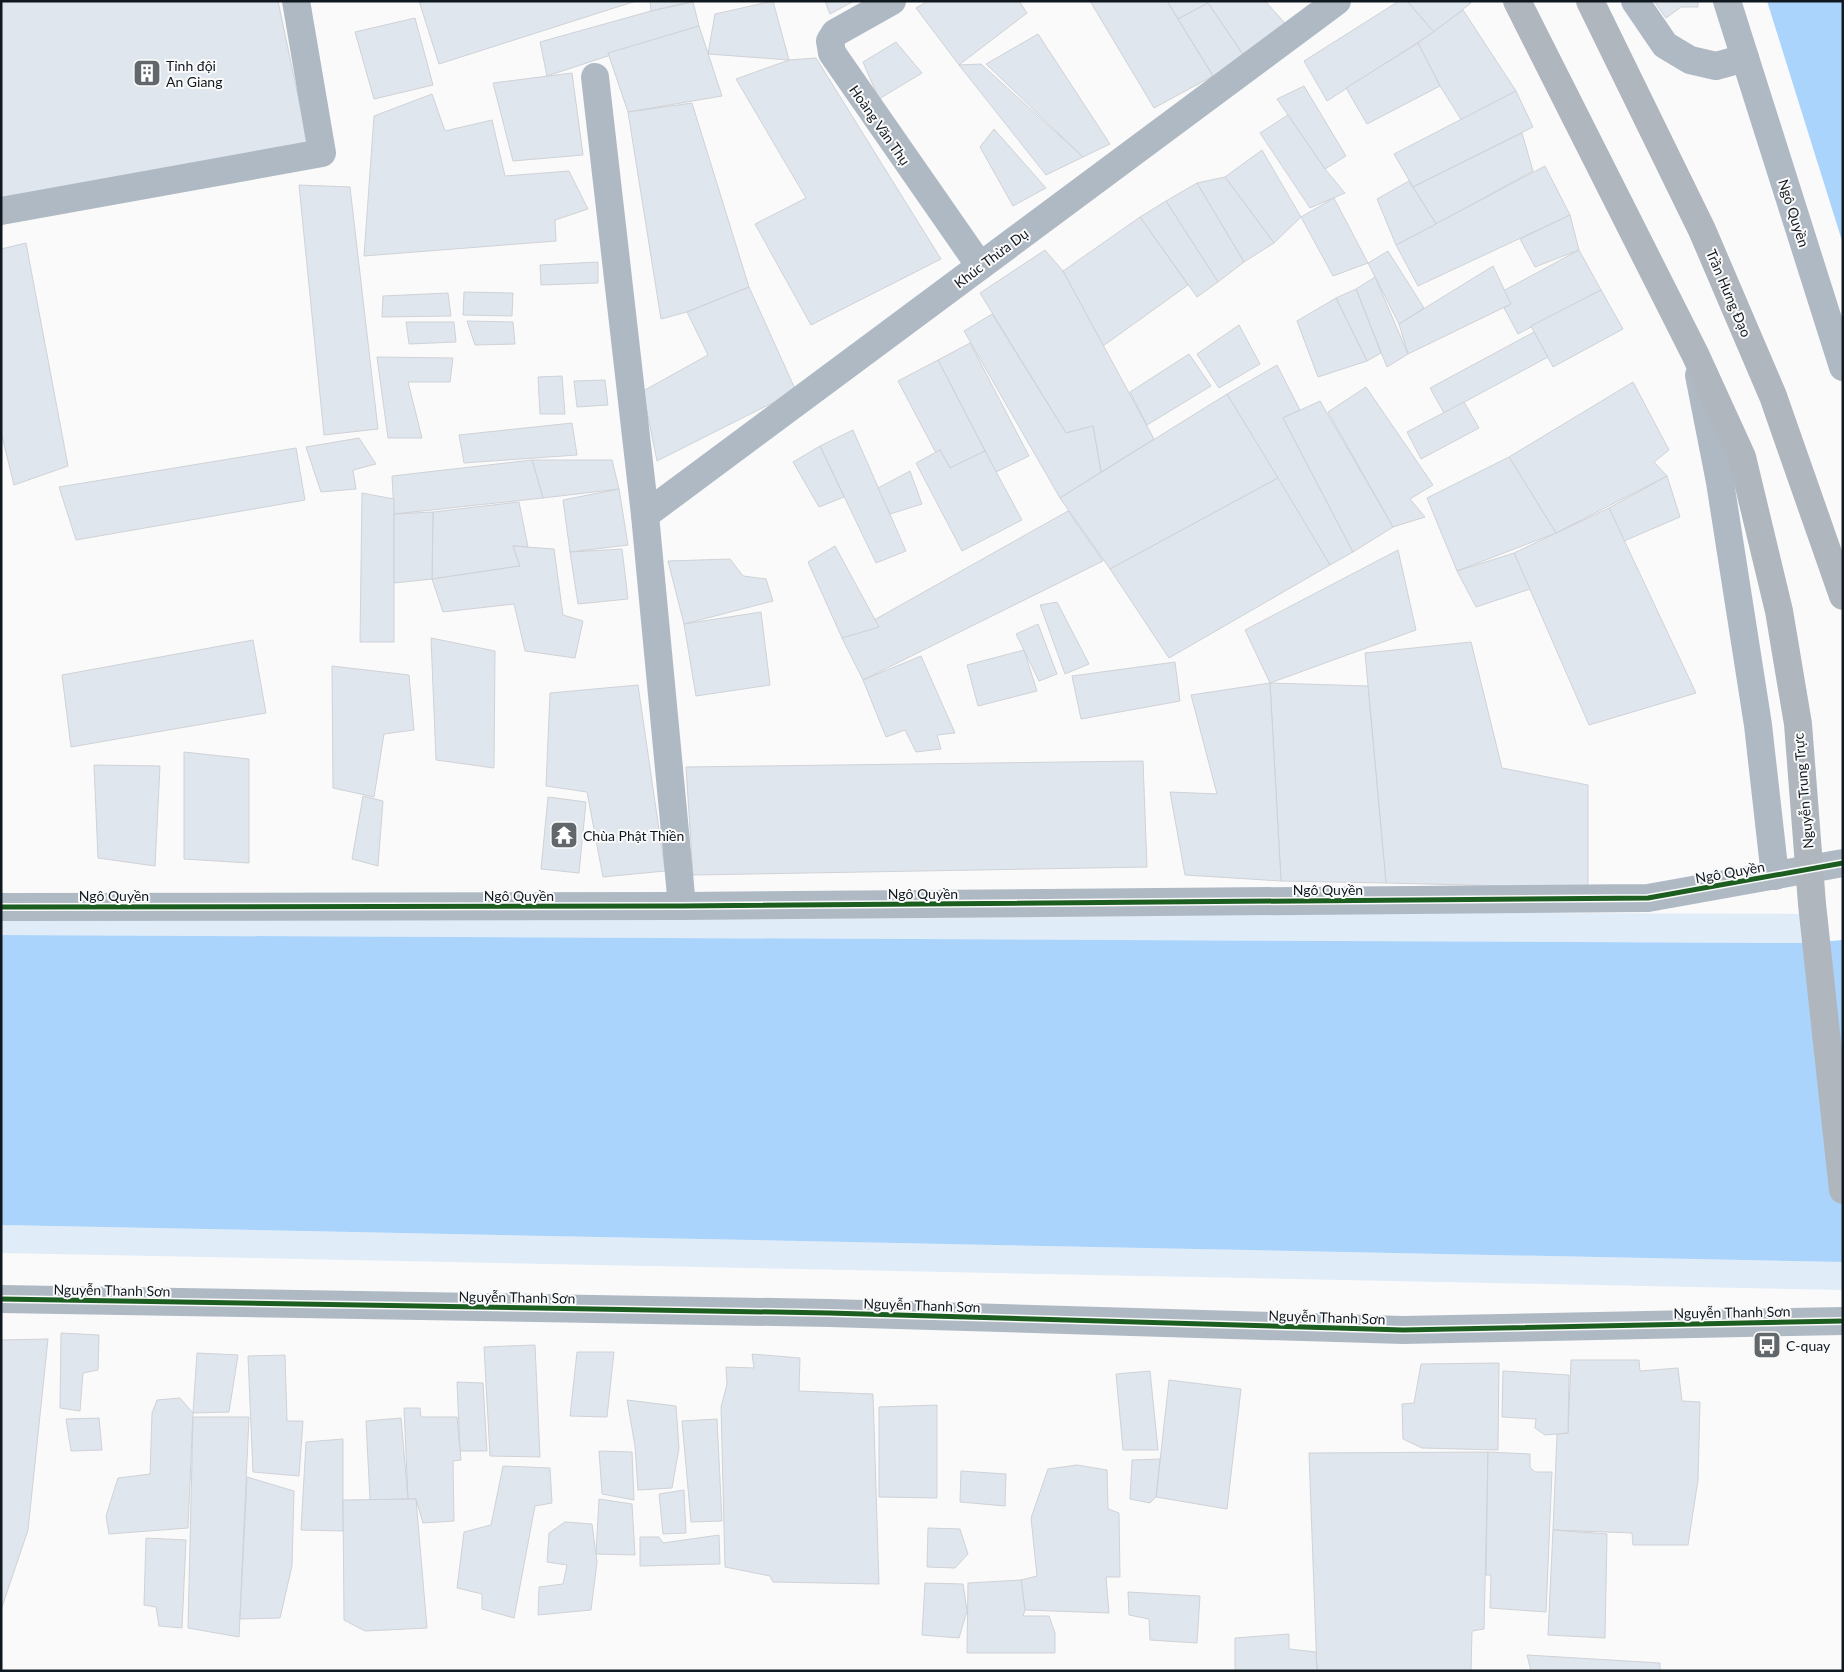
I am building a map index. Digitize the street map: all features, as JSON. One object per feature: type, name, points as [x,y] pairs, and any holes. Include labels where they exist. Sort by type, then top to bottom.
[{"type":"highway","points":[[1517,1],[1695,354]]},
{"type":"highway","name":"Trần Hưng Đạo","points":[[1590,1],[1702,230],[1773,396],[1843,596]]},
{"type":"highway","name":"Nguyễn Trung Trực","points":[[1695,354],[1742,457],[1779,611],[1798,724],[1812,904],[1843,1190]]},
{"type":"street","points":[[1,211],[322,153],[296,1]]},
{"type":"street","name":"Hoàng Văn Thụ","points":[[892,1],[835,33],[830,41],[832,53],[980,266]]},
{"type":"street","name":"Khúc Thừa Dụ","points":[[645,515],[1337,1]]},
{"type":"street","points":[[1635,1],[1665,45],[1690,60],[1716,66],[1745,58]]},
{"type":"street","name":"Ngô Quyền","points":[[1727,1],[1843,367]]},
{"type":"street","points":[[595,77],[645,515],[682,906]]},
{"type":"street","points":[[1695,354],[1720,482],[1758,725],[1775,876]]},
{"type":"street","name":"Ngô Quyền","points":[[1,907],[682,906],[1648,898],[1843,863]]},
{"type":"street","name":"Nguyễn Thanh Sơn","points":[[1,1299],[828,1313],[1403,1330],[1843,1321]]},
{"type":"shaded area","points":[[1,908],[1818,914],[1805,943],[1,935]]},
{"type":"shaded area","points":[[1,1225],[1843,1262],[1843,1290],[1,1253]]},
{"type":"water","points":[[1767,1],[1843,1],[1843,244]]},
{"type":"water","points":[[1,935],[1805,943],[1843,940],[1843,1262],[1,1225]]},
{"type":"building","name":"Tỉnh đội An Giang","points":[[1,1],[278,1],[308,144],[1,198]]},
{"type":"building","points":[[419,1],[636,1],[439,64]]},
{"type":"building","points":[[650,1],[694,1],[651,11]]},
{"type":"building","points":[[773,1],[789,60],[708,54],[715,14]]},
{"type":"building","points":[[825,1],[854,1],[830,14]]},
{"type":"building","points":[[928,1],[1019,1],[1027,13],[959,65],[916,8]]},
{"type":"building","points":[[1090,1],[1167,1],[1213,76],[1154,108]]},
{"type":"building","points":[[1167,1],[1265,1],[1293,32],[1248,62],[1208,3],[1178,19]]},
{"type":"building","points":[[1399,1],[1407,1],[1434,32],[1327,101],[1304,61]]},
{"type":"building","points":[[1407,1],[1470,1],[1471,3],[1434,32]]},
{"type":"building","points":[[1654,1],[1698,1],[1698,7],[1681,7],[1666,18]]},
{"type":"building","points":[[693,2],[699,26],[547,76],[540,42],[651,11]]},
{"type":"building","points":[[1208,3],[1248,62],[1217,82],[1178,19]]},
{"type":"building","points":[[1463,10],[1516,91],[1462,121],[1440,86],[1418,43]]},
{"type":"building","points":[[415,18],[433,85],[374,99],[355,32]]},
{"type":"building","points":[[699,26],[722,96],[628,112],[608,53]]},
{"type":"building","points":[[1038,34],[1110,144],[1083,157],[986,64]]},
{"type":"building","points":[[896,42],[922,73],[879,99],[863,62]]},
{"type":"building","points":[[1418,43],[1440,86],[1367,124],[1346,88]]},
{"type":"building","points":[[816,58],[941,259],[811,325],[755,224],[806,198],[736,79],[789,60]]},
{"type":"building","points":[[981,64],[1083,157],[1046,175],[959,65]]},
{"type":"building","points":[[572,73],[583,155],[513,161],[493,83]]},
{"type":"building","points":[[1304,86],[1346,156],[1325,169],[1277,99]]},
{"type":"building","points":[[1516,91],[1533,127],[1413,187],[1394,154]]},
{"type":"building","points":[[432,94],[445,131],[492,120],[505,176],[569,171],[588,209],[555,220],[556,241],[364,256],[374,116]]},
{"type":"building","points":[[692,103],[749,287],[687,312],[661,319],[628,112]]},
{"type":"building","points":[[1288,115],[1325,169],[1345,193],[1310,208],[1260,133]]},
{"type":"building","points":[[994,129],[1046,188],[1013,206],[980,147]]},
{"type":"building","points":[[1522,133],[1533,171],[1436,224],[1413,187]]},
{"type":"building","points":[[1262,150],[1301,217],[1274,243],[1225,177]]},
{"type":"building","points":[[1545,166],[1570,215],[1418,286],[1396,245]]},
{"type":"building","points":[[1225,177],[1274,243],[1244,262],[1197,183]]},
{"type":"building","points":[[1409,181],[1436,224],[1396,245],[1377,199]]},
{"type":"building","points":[[1197,183],[1244,262],[1218,282],[1166,201]]},
{"type":"building","points":[[299,185],[350,187],[378,429],[324,435]]},
{"type":"building","points":[[1334,198],[1368,263],[1333,276],[1301,217]]},
{"type":"building","points":[[1166,201],[1218,282],[1197,297],[1140,217]]},
{"type":"building","points":[[1570,215],[1579,250],[1535,267],[1520,239]]},
{"type":"building","points":[[1140,217],[1188,285],[1103,346],[1063,271]]},
{"type":"building","points":[[26,243],[68,466],[14,485],[1,432],[1,249]]},
{"type":"building","points":[[1045,250],[1063,271],[1154,439],[1101,472],[1093,426],[1066,433],[980,293]]},
{"type":"building","points":[[1579,250],[1601,290],[1518,334],[1504,308],[1511,304],[1503,291]]},
{"type":"building","points":[[1388,251],[1424,308],[1399,324],[1368,263]]},
{"type":"building","points":[[598,262],[598,283],[541,285],[540,265]]},
{"type":"building","points":[[1493,266],[1511,304],[1408,354],[1399,324]]},
{"type":"building","points":[[1375,277],[1408,354],[1387,367],[1356,289]]},
{"type":"building","points":[[749,287],[796,391],[657,461],[643,391],[708,355],[687,312]]},
{"type":"building","points":[[1356,289],[1381,353],[1367,361],[1336,298]]},
{"type":"building","points":[[1601,290],[1623,329],[1553,367],[1531,326]]},
{"type":"building","points":[[464,292],[513,293],[512,316],[463,315]]},
{"type":"building","points":[[448,293],[451,316],[382,317],[383,296]]},
{"type":"building","points":[[1336,298],[1367,361],[1318,377],[1297,321]]},
{"type":"building","points":[[992,314],[1066,433],[1093,426],[1101,472],[1060,498],[964,331]]},
{"type":"building","points":[[467,321],[513,322],[515,344],[475,345]]},
{"type":"building","points":[[406,322],[454,322],[456,342],[409,344]]},
{"type":"building","points":[[1239,325],[1260,364],[1219,388],[1197,354]]},
{"type":"building","points":[[1534,332],[1548,357],[1444,413],[1430,388]]},
{"type":"building","points":[[970,343],[1029,456],[996,472],[938,360]]},
{"type":"building","points":[[1189,354],[1211,386],[1147,425],[1130,392]]},
{"type":"building","points":[[377,357],[453,358],[450,382],[408,382],[422,438],[388,438]]},
{"type":"building","points":[[938,360],[985,451],[950,468],[940,450],[936,453],[898,381]]},
{"type":"building","points":[[1277,365],[1300,410],[1283,418],[1353,552],[1330,565],[1227,394]]},
{"type":"building","points":[[562,376],[565,414],[540,414],[538,377]]},
{"type":"building","points":[[605,380],[608,405],[577,407],[574,381]]},
{"type":"building","points":[[1633,382],[1669,450],[1654,462],[1667,476],[1556,533],[1509,457]]},
{"type":"building","points":[[1366,387],[1433,485],[1410,499],[1425,517],[1393,527],[1328,412]]},
{"type":"building","points":[[1227,394],[1278,478],[1110,569],[1060,498]]},
{"type":"building","points":[[1320,401],[1393,527],[1353,552],[1283,418]]},
{"type":"building","points":[[1464,402],[1479,428],[1421,459],[1407,432]]},
{"type":"building","points":[[572,423],[577,455],[464,463],[459,435]]},
{"type":"building","points":[[853,430],[906,551],[876,563],[820,446]]},
{"type":"building","points":[[359,438],[376,464],[353,470],[356,489],[321,492],[306,447]]},
{"type":"building","points":[[820,446],[844,497],[819,507],[793,462]]},
{"type":"building","points":[[296,448],[305,500],[76,540],[59,487]]},
{"type":"building","points":[[940,450],[950,468],[985,451],[1022,520],[962,551],[916,463]]},
{"type":"building","points":[[1509,457],[1556,533],[1457,571],[1427,498]]},
{"type":"building","points":[[532,460],[612,460],[619,489],[543,498]]},
{"type":"building","points":[[532,460],[543,498],[394,514],[392,476]]},
{"type":"building","points":[[910,471],[922,504],[890,514],[878,488]]},
{"type":"building","points":[[1667,476],[1680,517],[1624,541],[1609,508]]},
{"type":"building","points":[[1278,478],[1330,565],[1169,658],[1110,569]]},
{"type":"building","points":[[619,489],[628,545],[570,552],[563,500]]},
{"type":"building","points":[[362,493],[394,499],[394,642],[360,642]]},
{"type":"building","points":[[519,502],[528,547],[513,546],[520,566],[432,579],[433,512]]},
{"type":"building","points":[[1609,508],[1696,693],[1589,725],[1514,553]]},
{"type":"building","points":[[1068,511],[1103,561],[863,680],[842,638]]},
{"type":"building","points":[[433,512],[432,579],[394,583],[394,514]]},
{"type":"building","points":[[513,546],[554,549],[563,615],[583,621],[575,658],[525,651],[514,604],[443,612],[432,579],[520,566]]},
{"type":"building","points":[[835,546],[879,627],[842,638],[808,562]]},
{"type":"building","points":[[622,549],[628,599],[578,604],[570,552]]},
{"type":"building","points":[[1398,550],[1416,630],[1270,683],[1245,630]]},
{"type":"building","points":[[1514,553],[1530,589],[1476,607],[1457,571]]},
{"type":"building","points":[[730,559],[743,576],[766,579],[773,601],[684,624],[668,561]]},
{"type":"building","points":[[1057,602],[1089,664],[1065,674],[1040,605]]},
{"type":"building","points":[[761,612],[770,685],[696,696],[684,624]]},
{"type":"building","points":[[1038,624],[1057,674],[1039,681],[1016,634]]},
{"type":"building","points":[[431,638],[495,651],[494,768],[436,760]]},
{"type":"building","points":[[253,640],[266,713],[71,747],[62,675]]},
{"type":"building","points":[[1471,642],[1502,768],[1588,785],[1588,888],[1386,883],[1365,653]]},
{"type":"building","points":[[1024,650],[1037,691],[978,706],[967,665]]},
{"type":"building","points":[[921,656],[955,733],[937,735],[941,749],[916,752],[905,730],[886,737],[863,680]]},
{"type":"building","points":[[1175,662],[1180,701],[1081,719],[1072,676]]},
{"type":"building","points":[[332,666],[409,675],[414,730],[384,734],[374,797],[333,788]]},
{"type":"building","points":[[1270,683],[1368,686],[1386,883],[1281,881]]},
{"type":"building","points":[[1270,683],[1281,881],[1185,875],[1170,792],[1217,794],[1191,695]]},
{"type":"building","points":[[638,685],[665,871],[603,877],[587,792],[546,786],[550,693]]},
{"type":"building","points":[[184,752],[249,759],[249,863],[184,859]]},
{"type":"building","points":[[1143,761],[1147,867],[693,875],[686,767]]},
{"type":"building","points":[[94,765],[160,766],[155,866],[98,858]]},
{"type":"building","points":[[363,796],[383,801],[378,866],[352,859]]},
{"type":"building","name":"Chùa Phật Thiền","points":[[548,797],[586,802],[579,873],[541,869]]},
{"type":"building","points":[[61,1333],[99,1335],[98,1370],[83,1373],[80,1411],[60,1408]]},
{"type":"building","points":[[48,1339],[28,1530],[1,1610],[1,1340]]},
{"type":"building","points":[[535,1345],[540,1457],[490,1456],[484,1347]]},
{"type":"building","points":[[577,1352],[614,1352],[607,1417],[570,1416]]},
{"type":"building","points":[[197,1353],[238,1355],[229,1412],[193,1413]]},
{"type":"building","points":[[752,1354],[800,1358],[799,1391],[873,1394],[879,1584],[773,1582],[770,1576],[725,1567],[721,1407],[727,1384],[726,1367],[754,1368]]},
{"type":"building","points":[[285,1355],[287,1421],[303,1421],[299,1476],[253,1472],[248,1356]]},
{"type":"building","points":[[1571,1360],[1639,1360],[1640,1371],[1678,1368],[1682,1401],[1700,1402],[1698,1480],[1688,1545],[1633,1545],[1632,1533],[1553,1530],[1557,1434],[1568,1433]]},
{"type":"building","points":[[1499,1363],[1498,1450],[1422,1448],[1403,1439],[1402,1404],[1414,1403],[1421,1364]]},
{"type":"building","points":[[1150,1371],[1158,1450],[1123,1450],[1116,1374]]},
{"type":"building","points":[[1503,1371],[1569,1375],[1568,1433],[1545,1435],[1535,1428],[1536,1419],[1502,1417]]},
{"type":"building","points":[[1169,1380],[1241,1389],[1227,1509],[1156,1497]]},
{"type":"building","points":[[457,1382],[483,1383],[487,1451],[460,1451]]},
{"type":"building","points":[[180,1398],[193,1413],[188,1528],[109,1534],[106,1516],[118,1478],[150,1474],[152,1413],[157,1400]]},
{"type":"building","points":[[627,1400],[676,1406],[679,1448],[672,1488],[638,1490],[635,1446]]},
{"type":"building","points":[[937,1405],[937,1498],[879,1497],[879,1407]]},
{"type":"building","points":[[404,1408],[420,1408],[421,1417],[457,1417],[461,1460],[453,1461],[454,1521],[423,1523],[416,1499],[408,1499]]},
{"type":"building","points":[[193,1417],[249,1417],[239,1637],[188,1628]]},
{"type":"building","points":[[99,1418],[102,1450],[71,1451],[66,1419]]},
{"type":"building","points":[[401,1418],[408,1499],[370,1500],[366,1421]]},
{"type":"building","points":[[717,1419],[722,1521],[691,1522],[682,1421]]},
{"type":"building","points":[[343,1439],[343,1531],[301,1530],[306,1442]]},
{"type":"building","points":[[599,1451],[632,1452],[634,1500],[602,1494]]},
{"type":"building","points":[[1488,1452],[1484,1629],[1472,1631],[1471,1671],[1317,1671],[1309,1453]]},
{"type":"building","points":[[1488,1452],[1530,1454],[1530,1467],[1535,1472],[1552,1472],[1546,1612],[1490,1608],[1491,1575],[1486,1575]]},
{"type":"building","points":[[1160,1459],[1156,1497],[1150,1503],[1130,1499],[1132,1460]]},
{"type":"building","points":[[1077,1465],[1107,1470],[1108,1509],[1119,1513],[1120,1577],[1106,1577],[1109,1613],[1025,1610],[1021,1580],[1037,1576],[1031,1518],[1048,1469]]},
{"type":"building","points":[[503,1466],[550,1468],[552,1503],[535,1506],[514,1618],[482,1609],[482,1594],[457,1588],[464,1532],[491,1525]]},
{"type":"building","points":[[961,1471],[1006,1474],[1005,1506],[960,1502]]},
{"type":"building","points":[[247,1477],[294,1491],[292,1566],[280,1618],[240,1619]]},
{"type":"building","points":[[684,1490],[686,1533],[663,1534],[659,1494]]},
{"type":"building","points":[[416,1499],[427,1628],[365,1631],[344,1620],[343,1500]]},
{"type":"building","points":[[599,1499],[632,1504],[635,1555],[596,1554]]},
{"type":"building","points":[[565,1522],[592,1524],[597,1562],[591,1610],[538,1615],[539,1587],[563,1584],[567,1565],[547,1562],[549,1533]]},
{"type":"building","points":[[928,1528],[960,1529],[968,1554],[955,1568],[927,1567]]},
{"type":"building","points":[[1553,1530],[1607,1534],[1605,1638],[1548,1635]]},
{"type":"building","points":[[719,1535],[720,1564],[640,1566],[640,1537],[659,1537],[663,1543]]},
{"type":"building","points":[[146,1538],[186,1540],[182,1628],[159,1626],[156,1607],[144,1605]]},
{"type":"building","points":[[1021,1580],[1025,1610],[1023,1616],[1049,1616],[1055,1633],[1055,1653],[967,1653],[968,1583]]},
{"type":"building","points":[[925,1583],[963,1584],[967,1611],[959,1638],[922,1635]]},
{"type":"building","points":[[1128,1592],[1200,1596],[1197,1643],[1150,1640],[1149,1619],[1129,1615]]},
{"type":"building","points":[[1289,1634],[1289,1649],[1316,1652],[1317,1671],[1235,1671],[1235,1638]]},
{"type":"building","points":[[1527,1655],[1660,1663],[1660,1671],[1531,1671]]},
{"type":"cycle path","points":[[1,907],[682,906],[1648,898],[1843,863]]},
{"type":"cycle path","points":[[1,1299],[829,1313],[1403,1330],[1843,1321]]},
{"type":"place","name":"Tỉnh đội An Giang","points":[[147,73]]},
{"type":"place","name":"Chùa Phật Thiền","points":[[564,835]]},
{"type":"place","name":"C-quay","points":[[1767,1345]]}]
